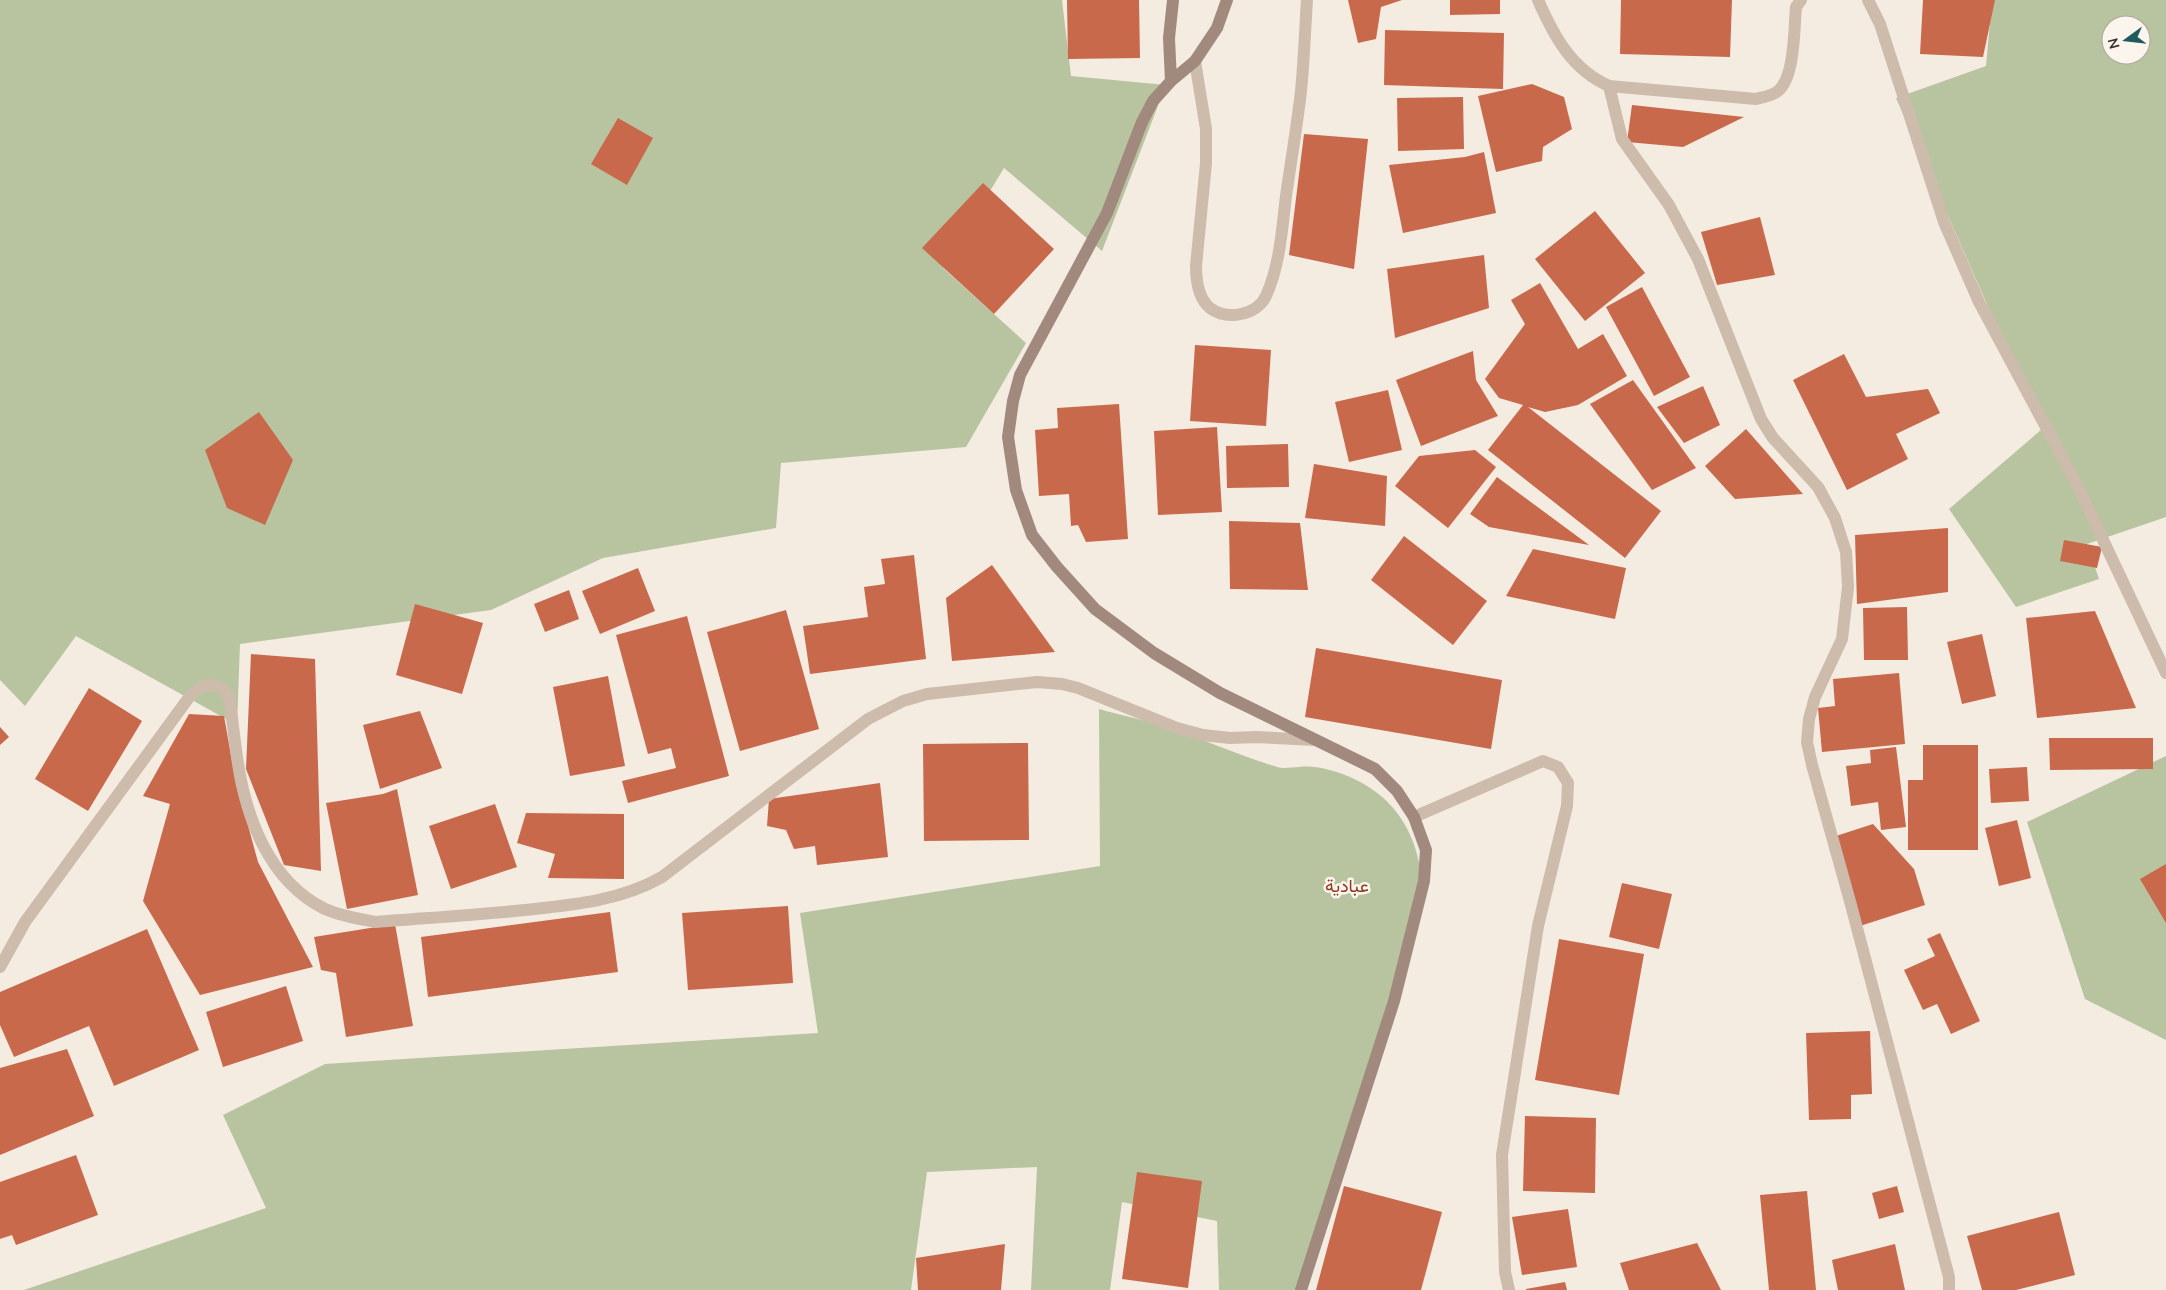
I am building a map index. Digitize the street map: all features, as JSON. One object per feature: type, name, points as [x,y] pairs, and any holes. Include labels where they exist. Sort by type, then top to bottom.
[{"type":"main road","points":[[1171,81],[1169,38],[1173,0]]},
{"type":"main road","points":[[1227,0],[1217,28],[1195,61],[1171,81],[1153,101],[1142,122],[1107,213],[1020,375],[1012,401],[1008,437],[1016,490],[1032,535],[1056,568],[1095,609],[1154,653],[1220,693],[1375,769],[1397,791],[1414,816],[1426,850],[1424,881],[1394,1001],[1301,1290]]},
{"type":"street","points":[[1195,61],[1206,129],[1206,163],[1196,282],[1210,308],[1221,313],[1234,315],[1248,313],[1256,308],[1266,297],[1278,258],[1301,90],[1307,0]]},
{"type":"street","points":[[1538,0],[1561,47],[1578,66],[1609,86],[1756,98],[1769,96],[1779,91],[1789,72],[1796,7],[1801,0]]},
{"type":"street","points":[[1868,0],[1880,24],[1944,222],[1979,302],[2078,487],[2166,673]]},
{"type":"street","points":[[1609,86],[1622,138],[1669,206],[1698,260],[1761,419],[1772,438],[1818,487],[1835,518],[1846,552],[1848,587],[1842,639],[1815,697],[1809,719],[1807,742],[1949,1277],[1949,1290]]},
{"type":"street","points":[[0,968],[30,914],[190,696],[205,685],[214,684],[223,688],[229,696],[244,794],[256,830],[267,854],[277,869],[302,894],[325,908],[350,918],[376,922],[568,906],[601,900],[645,887],[670,871],[868,719],[903,700],[927,694],[1037,682],[1062,684],[1078,688],[1176,728],[1202,735],[1230,738],[1257,737],[1315,740]]},
{"type":"street","points":[[1414,816],[1543,762],[1558,766],[1568,783],[1567,806],[1538,926],[1502,1155],[1504,1272],[1509,1290]]},
{"type":"green space","points":[[0,0],[1062,0],[1071,76],[1166,85],[1102,251],[1004,168],[943,268],[1026,343],[966,447],[781,463],[776,528],[603,558],[491,610],[240,644],[237,725],[76,636],[25,706],[0,680]]},
{"type":"green space","points":[[1992,0],[2166,0],[2166,517],[2087,544],[2099,579],[2016,607],[1949,509],[2042,429],[1896,98],[1986,66]]},
{"type":"green space","points":[[1099,709],[1147,721],[1277,767],[1316,767],[1349,777],[1369,787],[1400,816],[1410,834],[1417,854],[1422,877],[1423,901],[1302,1290],[1219,1290],[1217,1221],[1122,1202],[1110,1290],[1031,1290],[1037,1167],[927,1172],[911,1290],[24,1290],[266,1208],[223,1115],[325,1064],[818,1033],[800,913],[1100,866]]},
{"type":"green space","points":[[2166,756],[2166,1040],[2085,999],[2027,822]]},
{"type":"building","points":[[1067,0],[1139,0],[1140,58],[1068,59]]},
{"type":"building","points":[[1348,0],[1402,0],[1381,7],[1376,39],[1358,43]]},
{"type":"building","points":[[1450,0],[1500,0],[1500,14],[1450,15]]},
{"type":"building","points":[[1621,0],[1732,0],[1730,57],[1620,54]]},
{"type":"building","points":[[1923,0],[1995,0],[1983,57],[1920,54]]},
{"type":"building","points":[[1385,30],[1504,33],[1503,89],[1384,85]]},
{"type":"building","points":[[1532,84],[1564,97],[1572,129],[1543,147],[1542,161],[1496,172],[1478,96]]},
{"type":"building","points":[[1463,97],[1464,149],[1398,151],[1397,98]]},
{"type":"building","points":[[1632,105],[1744,117],[1683,147],[1627,142]]},
{"type":"building","points":[[618,118],[653,138],[627,185],[591,164]]},
{"type":"building","points":[[1304,134],[1368,139],[1354,269],[1289,255]]},
{"type":"building","points":[[1484,152],[1496,213],[1403,233],[1389,165],[1465,157]]},
{"type":"building","points":[[983,183],[1054,249],[994,314],[922,248]]},
{"type":"building","points":[[1595,211],[1645,273],[1585,321],[1535,259]]},
{"type":"building","points":[[1760,217],[1775,275],[1717,285],[1701,232]]},
{"type":"building","points":[[1484,255],[1489,308],[1395,338],[1387,269]]},
{"type":"building","points":[[1540,283],[1578,349],[1603,334],[1627,376],[1578,405],[1545,412],[1528,407],[1661,511],[1625,558],[1488,450],[1523,405],[1499,398],[1485,379],[1525,324],[1511,300]]},
{"type":"building","points":[[1642,287],[1690,377],[1654,396],[1606,307]]},
{"type":"building","points":[[1195,345],[1271,350],[1266,426],[1190,421]]},
{"type":"building","points":[[1473,351],[1476,380],[1498,416],[1421,446],[1396,380]]},
{"type":"building","points":[[1844,354],[1866,397],[1928,389],[1940,413],[1896,434],[1908,459],[1847,490],[1793,380]]},
{"type":"building","points":[[1633,380],[1696,468],[1652,490],[1590,404]]},
{"type":"building","points":[[1703,386],[1720,425],[1684,443],[1657,407]]},
{"type":"building","points":[[1388,390],[1402,450],[1349,462],[1335,402]]},
{"type":"building","points":[[1119,404],[1128,539],[1086,542],[1078,525],[1071,526],[1069,494],[1039,496],[1035,430],[1058,428],[1057,408]]},
{"type":"building","points":[[259,412],[293,460],[265,525],[227,508],[205,450]]},
{"type":"building","points":[[1217,427],[1222,512],[1158,515],[1154,431]]},
{"type":"building","points":[[1746,429],[1803,494],[1735,499],[1705,466]]},
{"type":"building","points":[[1288,444],[1289,487],[1227,488],[1226,446]]},
{"type":"building","points":[[1475,450],[1496,467],[1448,528],[1395,486],[1419,456]]},
{"type":"building","points":[[1314,464],[1387,476],[1385,526],[1305,518]]},
{"type":"building","points":[[1497,477],[1589,545],[1489,527],[1470,514]]},
{"type":"building","points":[[1229,521],[1300,523],[1308,590],[1230,589]]},
{"type":"building","points":[[1948,528],[1948,592],[1857,604],[1855,535]]},
{"type":"building","points":[[1404,536],[1487,601],[1453,645],[1371,580]]},
{"type":"building","points":[[2064,540],[2102,547],[2097,568],[2060,561]]},
{"type":"building","points":[[1533,549],[1626,568],[1615,619],[1506,596]]},
{"type":"building","points":[[914,555],[926,659],[810,674],[803,626],[868,617],[864,587],[885,584],[881,559]]},
{"type":"building","points":[[992,565],[1055,652],[952,661],[946,598]]},
{"type":"building","points":[[638,568],[655,611],[600,634],[582,591]]},
{"type":"building","points":[[569,590],[579,619],[545,632],[534,604]]},
{"type":"building","points":[[415,604],[483,623],[462,694],[396,675]]},
{"type":"building","points":[[1907,607],[1908,660],[1864,660],[1863,608]]},
{"type":"building","points":[[786,610],[819,729],[740,751],[707,632]]},
{"type":"building","points":[[2095,611],[2136,708],[2037,718],[2026,618]]},
{"type":"building","points":[[687,616],[729,776],[628,803],[622,781],[676,768],[671,748],[648,754],[616,635]]},
{"type":"building","points":[[1982,634],[1996,696],[1962,704],[1947,642]]},
{"type":"building","points":[[1316,648],[1502,680],[1491,749],[1305,717]]},
{"type":"building","points":[[251,654],[315,659],[321,871],[284,865],[246,769]]},
{"type":"building","points":[[1899,673],[1905,744],[1822,752],[1818,708],[1835,706],[1833,679]]},
{"type":"building","points":[[608,676],[625,766],[570,776],[553,687]]},
{"type":"building","points":[[89,688],[142,721],[88,811],[35,779]]},
{"type":"building","points":[[420,711],[442,768],[380,789],[363,725]]},
{"type":"building","points":[[189,714],[224,716],[235,778],[258,862],[313,967],[200,995],[143,901],[170,804],[143,796]]},
{"type":"building","points":[[0,727],[9,737],[0,745]]},
{"type":"building","points":[[2049,738],[2153,738],[2153,769],[2050,770]]},
{"type":"building","points":[[1028,743],[1029,840],[924,841],[923,744]]},
{"type":"building","points":[[1923,745],[1978,745],[1978,850],[1908,850],[1908,780],[1923,780]]},
{"type":"building","points":[[1896,747],[1906,827],[1881,830],[1878,802],[1851,806],[1846,766],[1871,763],[1870,750]]},
{"type":"building","points":[[2027,767],[2029,801],[1991,803],[1989,769]]},
{"type":"building","points":[[880,783],[888,857],[817,865],[815,846],[794,849],[786,830],[767,826],[769,799]]},
{"type":"building","points":[[397,789],[418,895],[347,909],[326,803],[383,794]]},
{"type":"building","points":[[495,804],[517,867],[451,889],[429,826]]},
{"type":"building","points":[[526,813],[624,814],[624,879],[548,878],[555,854],[517,843]]},
{"type":"building","points":[[2017,820],[2031,878],[1999,886],[1985,828]]},
{"type":"building","points":[[1873,824],[1914,869],[1925,905],[1860,926],[1836,836]]},
{"type":"building","points":[[2166,864],[2166,923],[2140,879]]},
{"type":"building","points":[[1622,883],[1672,894],[1659,949],[1609,937]]},
{"type":"building","points":[[788,906],[793,983],[688,990],[682,913]]},
{"type":"building","points":[[610,912],[618,972],[428,997],[421,937]]},
{"type":"building","points":[[395,924],[413,1026],[346,1037],[336,973],[321,970],[314,937]]},
{"type":"building","points":[[147,929],[199,1050],[114,1086],[89,1026],[14,1057],[0,1025],[0,992]]},
{"type":"building","points":[[1940,933],[1980,1021],[1951,1034],[1937,1004],[1923,1010],[1904,970],[1935,956],[1927,939]]},
{"type":"building","points":[[1559,939],[1644,954],[1619,1095],[1535,1080]]},
{"type":"building","points":[[286,986],[303,1041],[223,1067],[206,1012]]},
{"type":"building","points":[[1870,1031],[1872,1094],[1851,1095],[1851,1119],[1809,1120],[1806,1033]]},
{"type":"building","points":[[67,1049],[94,1116],[0,1155],[0,1068]]},
{"type":"building","points":[[1525,1116],[1596,1118],[1595,1193],[1523,1191]]},
{"type":"building","points":[[76,1155],[98,1215],[16,1245],[12,1235],[0,1239],[0,1182]]},
{"type":"building","points":[[1137,1172],[1202,1181],[1188,1288],[1122,1279]]},
{"type":"building","points":[[1344,1186],[1442,1212],[1421,1290],[1316,1290]]},
{"type":"building","points":[[1897,1186],[1904,1212],[1879,1219],[1872,1193]]},
{"type":"building","points":[[1807,1191],[1816,1290],[1769,1290],[1760,1195]]},
{"type":"building","points":[[1568,1209],[1577,1267],[1522,1275],[1512,1217]]},
{"type":"building","points":[[2059,1212],[2075,1275],[2016,1290],[1982,1290],[1967,1236]]},
{"type":"building","points":[[1697,1243],[1721,1290],[1629,1290],[1620,1263]]},
{"type":"building","points":[[1005,1244],[1001,1290],[918,1290],[916,1258]]},
{"type":"building","points":[[1895,1244],[1905,1290],[1838,1290],[1832,1260]]},
{"type":"building","points":[[1565,1282],[1567,1290],[1526,1290],[1526,1289]]},
{"type":"district","name":"عبادية","points":[[1347,886]]}]
